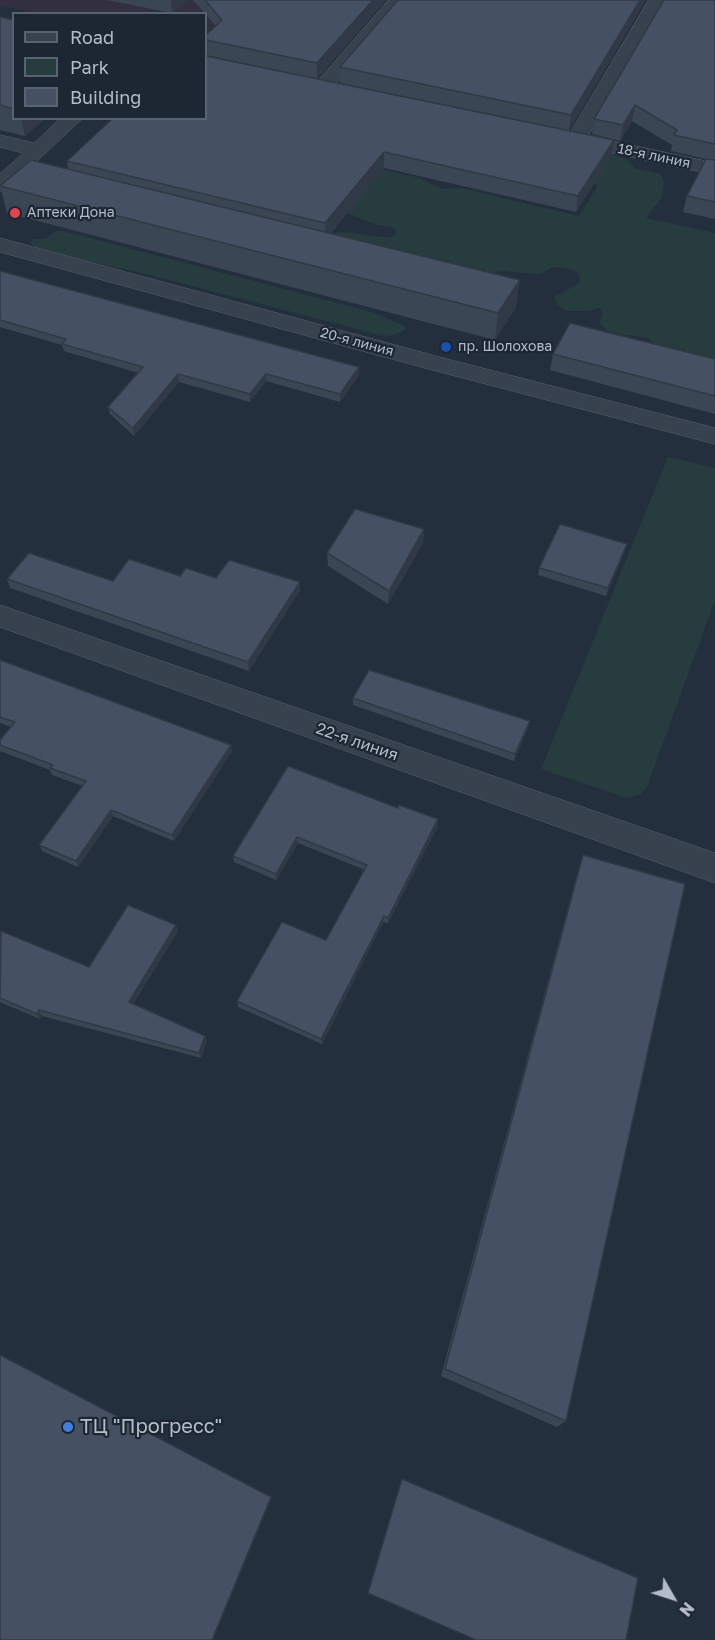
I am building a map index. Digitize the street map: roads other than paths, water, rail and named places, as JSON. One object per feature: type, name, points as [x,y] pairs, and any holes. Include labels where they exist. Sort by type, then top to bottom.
[{"type":"street","points":[[323,87],[399,0]]},
{"type":"street","points":[[576,139],[658,0]]},
{"type":"street","points":[[302,82],[346,92]]},
{"type":"street","points":[[7,179],[71,120]]},
{"type":"street","name":"18-я линия","points":[[553,135],[715,169]]},
{"type":"street","points":[[0,141],[38,150]]},
{"type":"street","points":[[7,179],[38,178]]},
{"type":"street","name":"20-я линия","points":[[0,245],[434,363],[715,436]]},
{"type":"street","name":"22-я линия","points":[[0,616],[714,863]]},
{"type":"place","name":"Аптеки Дона","points":[[15,213]]},
{"type":"place","name":"пр. Шолохова","points":[[446,347]]},
{"type":"place","name":"ТЦ \"Прогресс\"","points":[[68,1427]]}]
